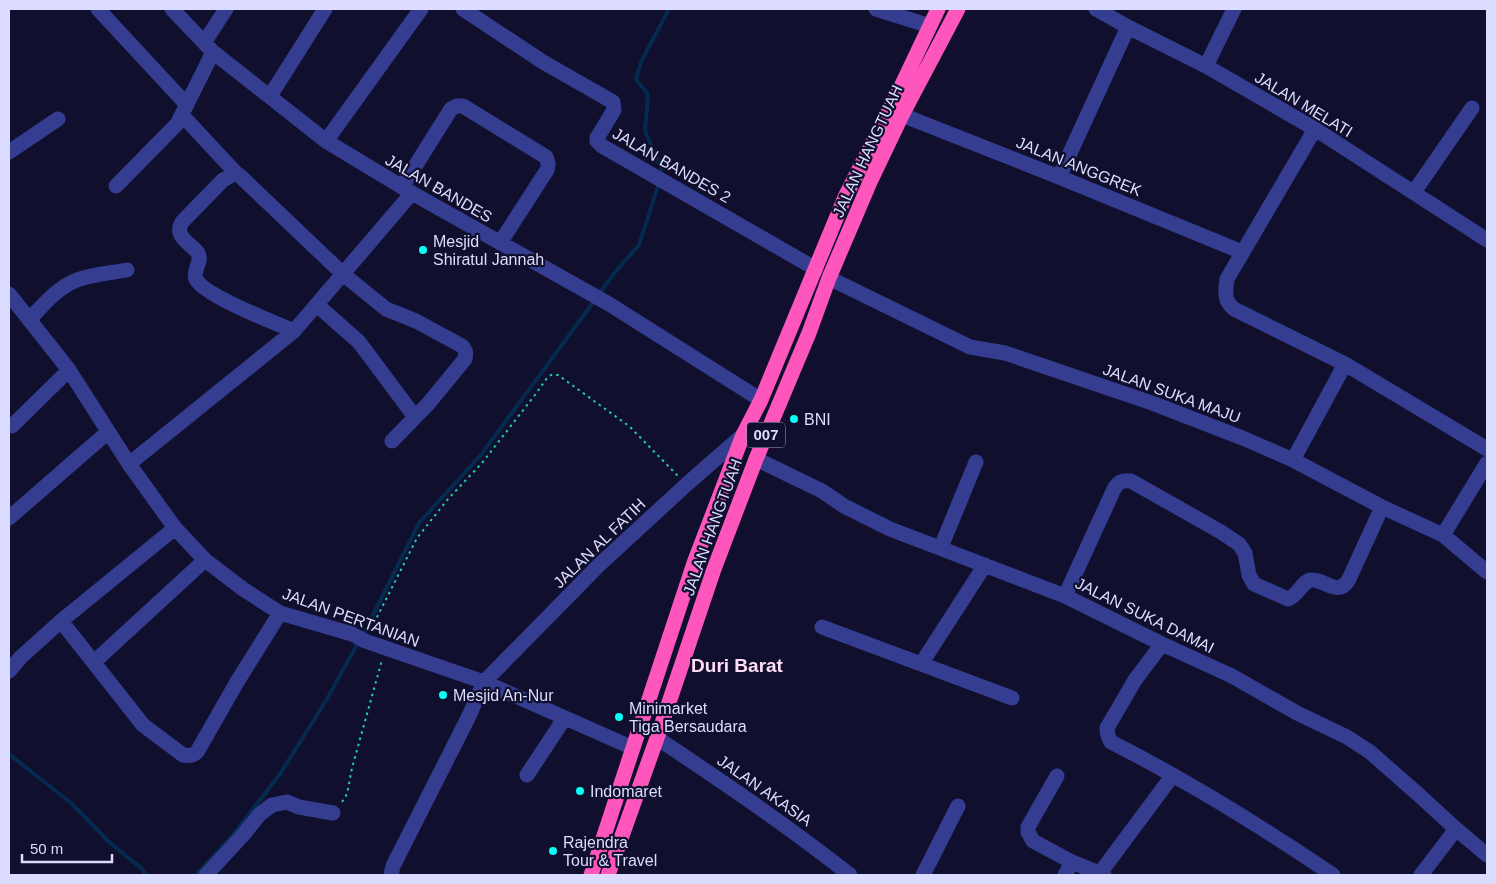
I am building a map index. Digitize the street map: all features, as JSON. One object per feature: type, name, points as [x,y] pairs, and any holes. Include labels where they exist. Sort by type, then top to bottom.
[{"type":"highway","name":"JALAN HANGTUAH","points":[[591,875],[694,564],[743,435],[761,400],[845,197],[938,9]]},
{"type":"highway","name":"JALAN HANGTUAH","points":[[608,875],[714,569],[756,459],[809,333],[829,278],[870,182],[902,115],[958,9]]},
{"type":"highway","points":[[792,326],[809,333]]},
{"type":"street","points":[[98,9],[237,174],[343,274],[386,309],[429,327],[465,348],[465,359],[428,404],[392,441]]},
{"type":"street","name":"JALAN BANDES","points":[[172,9],[209,48],[326,140],[407,190],[609,304],[761,400]]},
{"type":"street","points":[[116,186],[176,124],[184,110],[226,9]]},
{"type":"street","points":[[270,96],[324,9]]},
{"type":"street","points":[[326,140],[422,9]]},
{"type":"street","name":"JALAN BANDES 2","points":[[463,9],[543,62],[613,102],[614,110],[597,140],[602,146],[816,269]]},
{"type":"street","points":[[876,9],[930,26]]},
{"type":"street","name":"JALAN MELATI","points":[[1096,9],[1206,66],[1315,129],[1487,240]]},
{"type":"street","points":[[1206,66],[1234,9]]},
{"type":"street","points":[[1059,177],[1128,27]]},
{"type":"street","points":[[129,464],[294,331],[343,274],[407,190],[452,109],[457,106],[463,106],[546,157],[547,160],[547,170],[500,243]]},
{"type":"street","points":[[1414,192],[1472,108]]},
{"type":"street","name":"JALAN ANGGREK","points":[[902,115],[1242,252]]},
{"type":"street","points":[[9,152],[58,119]]},
{"type":"street","points":[[1315,129],[1227,279],[1225,296],[1230,306],[1346,364],[1487,449]]},
{"type":"street","points":[[237,174],[223,180],[180,226],[182,238],[195,249],[199,256],[200,263],[196,271],[196,279],[213,294],[294,331]]},
{"type":"street","points":[[29,320],[50,298],[76,280],[127,270]]},
{"type":"street","name":"JALAN SUKA MAJU","points":[[829,278],[970,347],[1005,352],[1124,393],[1214,426],[1293,460],[1382,507],[1443,535],[1487,572]]},
{"type":"street","name":"JALAN PERTANIAN","points":[[10,297],[69,370],[129,464],[174,528],[205,560],[243,589],[280,613],[360,638],[484,682],[633,748]]},
{"type":"street","points":[[317,305],[359,342],[415,417]]},
{"type":"street","points":[[1293,460],[1346,364]]},
{"type":"street","points":[[12,426],[69,370]]},
{"type":"street","points":[[9,518],[108,432]]},
{"type":"street","name":"JALAN AL FATIH","points":[[484,682],[599,565],[743,435]]},
{"type":"street","name":"JALAN SUKA DAMAI","points":[[756,459],[822,491],[844,506],[890,529],[1066,596],[1162,644],[1232,676],[1297,713],[1347,737],[1370,752],[1487,855]]},
{"type":"street","points":[[941,547],[976,462]]},
{"type":"street","points":[[1443,535],[1487,463]]},
{"type":"street","points":[[1066,596],[1114,489],[1121,482],[1131,481],[1239,544],[1244,553],[1249,576],[1254,584],[1288,599],[1296,595],[1304,584],[1309,581],[1315,580],[1338,588],[1346,585],[1382,507]]},
{"type":"street","points":[[9,671],[21,657],[61,621],[174,528]]},
{"type":"street","points":[[94,662],[205,560]]},
{"type":"street","points":[[921,664],[985,565]]},
{"type":"street","points":[[61,621],[143,725],[183,755],[191,756],[197,752],[237,682],[280,613]]},
{"type":"street","points":[[822,627],[1012,698]]},
{"type":"street","points":[[1162,644],[1135,680],[1107,728],[1111,742],[1173,775],[1281,840],[1333,875]]},
{"type":"street","points":[[391,875],[393,866],[469,716],[484,682]]},
{"type":"street","points":[[527,776],[564,719]]},
{"type":"street","name":"JALAN AKASIA","points":[[657,738],[749,800],[850,875]]},
{"type":"street","points":[[1057,776],[1028,827],[1028,832],[1033,841],[1069,869],[1102,874],[1173,775]]},
{"type":"street","points":[[206,875],[260,814],[272,805],[287,802],[299,807],[333,813]]},
{"type":"street","points":[[923,875],[958,806]]},
{"type":"street","points":[[1421,875],[1456,829]]},
{"type":"path","points":[[360,638],[417,538],[482,463],[551,375],[558,375],[629,426],[687,484]]},
{"type":"path","points":[[333,813],[347,794],[352,768],[385,648]]},
{"type":"waterway","points":[[661,177],[661,168],[645,131],[648,95],[636,79],[641,62],[669,9]]},
{"type":"waterway","points":[[599,294],[639,245],[659,183]]},
{"type":"waterway","points":[[363,635],[419,523],[480,456],[595,300]]},
{"type":"waterway","points":[[196,875],[233,835],[280,774],[327,699],[359,641]]},
{"type":"waterway","points":[[9,754],[71,803],[109,842],[141,868],[146,875]]},
{"type":"place","name":"Mesjid Shiratul Jannah","points":[[423,250]]},
{"type":"place","name":"BNI","points":[[794,419]]},
{"type":"place","name":"Mesjid An-Nur","points":[[443,695]]},
{"type":"place","name":"Minimarket Tiga Bersaudara","points":[[619,717]]},
{"type":"place","name":"Indomaret","points":[[580,791]]},
{"type":"place","name":"Rajendra Tour & Travel","points":[[553,851]]},
{"type":"district","name":"Duri Barat","points":[[737,665]]}]
